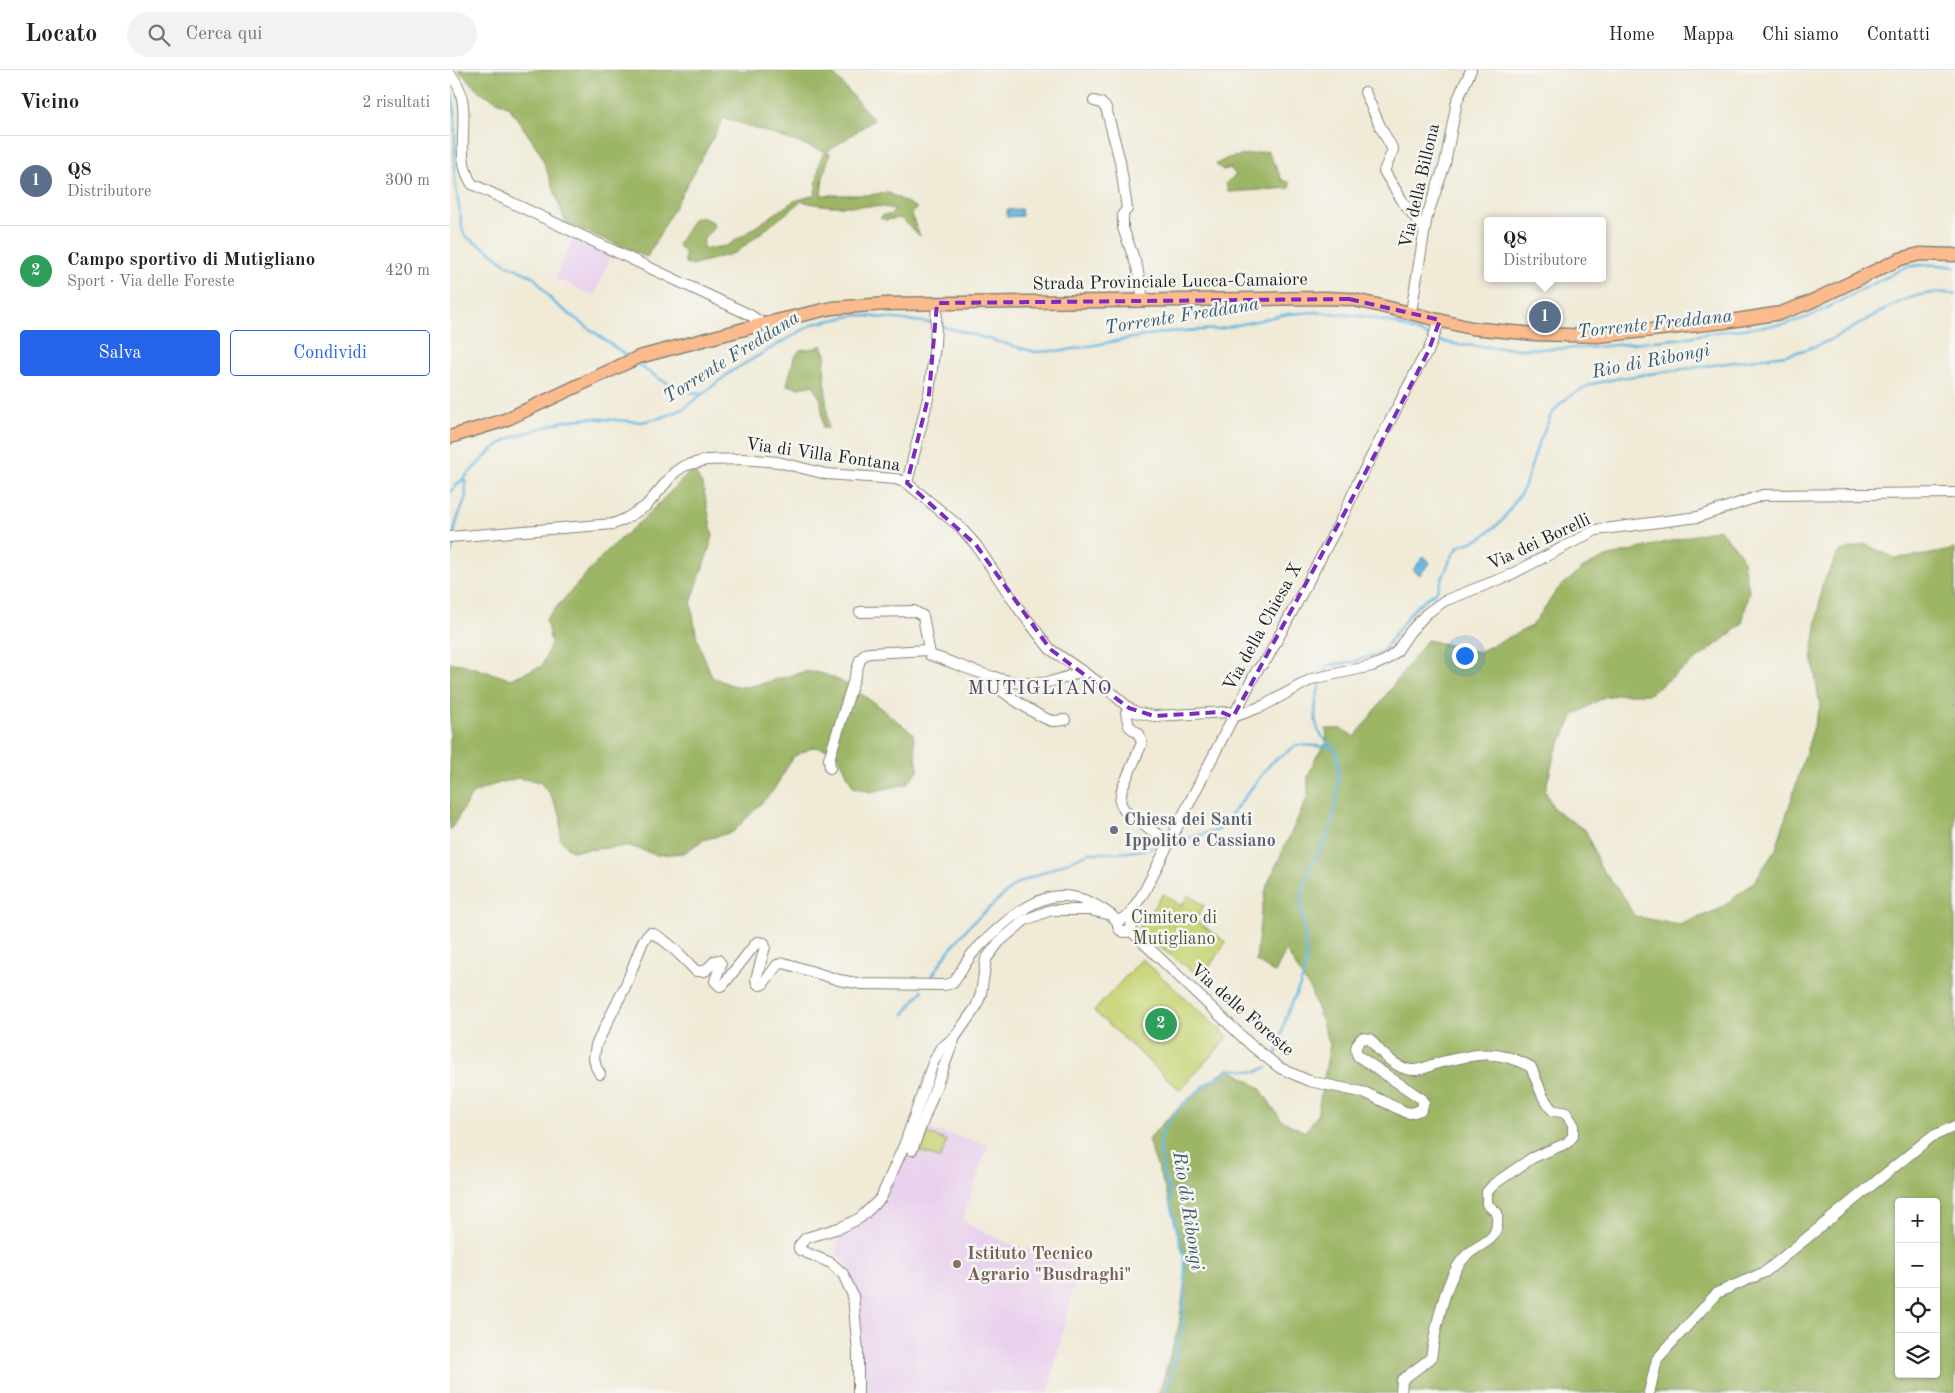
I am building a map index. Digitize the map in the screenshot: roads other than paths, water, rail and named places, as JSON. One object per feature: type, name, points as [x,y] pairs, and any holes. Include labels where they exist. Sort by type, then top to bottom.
[{"type":"main road","name":"Strada Provinciale Lucca-Camaiore","points":[[450,437],[505,420],[567,393],[640,357],[763,324],[832,308],[886,304],[1143,299],[1333,298],[1349,299],[1411,312],[1438,325],[1505,332],[1574,336],[1628,333],[1724,322],[1781,313],[1795,309],[1877,269],[1910,256],[1931,254],[1955,255]]},
{"type":"street","name":"Via della Billona","points":[[1411,312],[1424,228],[1445,164],[1456,101],[1471,70]]},
{"type":"street","points":[[450,74],[457,82],[462,97],[465,171],[472,184],[750,314],[763,324]]},
{"type":"street","points":[[1365,92],[1393,150],[1384,171],[1403,202],[1424,228]]},
{"type":"street","points":[[1094,101],[1101,103],[1106,108],[1120,161],[1127,209],[1123,214],[1124,228],[1137,268],[1143,299]]},
{"type":"street","points":[[907,483],[929,394],[935,344],[937,303]]},
{"type":"street","name":"Via della Chiesa X","points":[[1119,918],[1144,892],[1257,670],[1267,659],[1345,512],[1357,484],[1423,358],[1428,352],[1438,325]]},
{"type":"street","name":"Via di Villa Fontana","points":[[453,536],[613,524],[625,520],[646,506],[675,472],[684,466],[706,460],[742,459],[778,462],[826,474],[896,479],[907,483],[960,527],[976,545],[1042,640],[1060,657],[1114,694],[1129,708],[1135,712],[1154,716],[1229,712],[1233,717]]},
{"type":"street","name":"Via dei Borelli","points":[[1233,717],[1263,706],[1317,678],[1372,666],[1386,660],[1397,651],[1409,633],[1426,614],[1444,601],[1508,576],[1596,530],[1698,517],[1762,495],[1955,493]]},
{"type":"street","points":[[860,612],[914,610],[923,616],[930,655],[1008,682],[1040,683],[1082,671]]},
{"type":"street","points":[[830,768],[829,759],[860,660],[865,654],[929,650]]},
{"type":"street","points":[[995,677],[995,685],[1002,691],[1043,717],[1052,721],[1065,720]]},
{"type":"street","points":[[1129,708],[1126,713],[1129,726],[1131,730],[1139,734],[1142,743],[1122,789],[1120,802],[1124,810],[1150,830],[1170,841]]},
{"type":"street","points":[[600,1074],[596,1068],[594,1058],[596,1045],[625,987],[642,940],[650,933],[655,934],[664,941],[696,971],[705,971],[718,960],[721,964],[715,981],[720,986],[723,985],[757,942],[760,941],[764,943],[765,947],[756,979],[760,985],[763,984],[776,965],[784,963],[839,980],[862,984],[944,985],[953,983],[971,955],[983,942],[1016,913],[1030,904],[1052,897],[1074,897],[1088,901],[1119,918]]},
{"type":"street","points":[[912,1150],[955,1038],[976,1007],[981,994],[986,959],[999,942],[1024,920],[1051,910],[1090,910],[1119,918]]},
{"type":"street","name":"Via delle Foreste","points":[[1119,918],[1118,927],[1122,932],[1126,933],[1130,930],[1252,1046],[1280,1068],[1294,1075],[1366,1093],[1411,1113],[1421,1110],[1424,1102],[1358,1056],[1356,1047],[1362,1038],[1370,1039],[1380,1052],[1403,1068],[1414,1070],[1472,1055],[1505,1055],[1531,1067],[1543,1097],[1552,1110],[1566,1113],[1573,1124],[1573,1136],[1567,1143],[1532,1158],[1494,1184],[1486,1192],[1487,1204],[1497,1213],[1498,1226],[1491,1239],[1464,1258],[1455,1271],[1434,1335],[1431,1358],[1402,1380],[1401,1393]]},
{"type":"street","points":[[858,1393],[858,1352],[853,1296],[843,1274],[832,1263],[802,1252],[799,1249],[806,1238],[842,1227],[860,1218],[881,1198],[905,1142],[932,1063],[940,1049],[955,1038]]},
{"type":"street","points":[[1649,1393],[1657,1359],[1717,1293],[1765,1272],[1931,1137],[1955,1126]]},
{"type":"water","points":[[1021,209],[1022,216],[1007,217],[1007,210]]},
{"type":"water","points":[[1424,556],[1430,562],[1420,575],[1413,570]]},
{"type":"waterway","points":[[450,89],[455,113],[455,181],[465,236],[506,264],[534,277],[553,302],[628,357]]},
{"type":"waterway","name":"Torrente Freddana","points":[[1436,340],[1459,345],[1522,349],[1587,348],[1684,338],[1709,333],[1785,324],[1809,317],[1906,267],[1918,265],[1955,267]]},
{"type":"waterway","name":"Rio di Ribongi","points":[[1324,674],[1329,665],[1353,662],[1382,652],[1411,612],[1437,591],[1451,558],[1458,547],[1481,538],[1502,521],[1524,488],[1538,445],[1551,415],[1571,395],[1592,384],[1620,378],[1785,355],[1828,341],[1905,300],[1938,292],[1955,294]]},
{"type":"waterway","name":"Torrente Freddana","points":[[938,325],[1035,352],[1067,350],[1166,332],[1220,329],[1287,314],[1316,312],[1369,317],[1393,323],[1431,337]]},
{"type":"waterway","name":"Torrente Freddana","points":[[450,492],[493,449],[510,438],[564,421],[589,418],[641,422],[660,418],[683,409],[732,371],[813,324],[856,315],[933,323]]},
{"type":"waterway","points":[[636,363],[666,383],[682,390],[700,394]]},
{"type":"waterway","points":[[454,533],[466,497],[465,479]]},
{"type":"waterway","points":[[450,554],[454,538]]},
{"type":"waterway","name":"Rio di Ribongi","points":[[1274,1059],[1285,1021],[1300,986],[1306,965],[1302,906],[1305,883],[1310,869],[1328,835],[1336,806],[1338,783],[1337,752],[1321,735],[1315,716],[1317,694],[1321,681]]},
{"type":"waterway","points":[[1188,838],[1219,830],[1271,763],[1297,745],[1332,747]]},
{"type":"waterway","points":[[929,981],[947,953],[969,926],[1016,884],[1089,853],[1119,853],[1144,850],[1164,844]]},
{"type":"waterway","points":[[904,1014],[922,991]]},
{"type":"waterway","name":"Rio di Ribongi","points":[[1166,1393],[1183,1325],[1185,1276],[1184,1256],[1170,1204],[1170,1191],[1165,1180],[1160,1152],[1161,1135],[1168,1122],[1181,1106],[1209,1082],[1233,1069],[1257,1072],[1267,1067]]},
{"type":"place","name":"Q8","points":[[1545,317]]},
{"type":"place","name":"Chiesa dei Santi Ippolito e Cassiano","points":[[1114,830]]},
{"type":"place","name":"Campo sportivo di Mutigliano","points":[[1161,1024]]},
{"type":"place","name":"Istituto Tecnico Agrario \"Busdraghi\"","points":[[957,1264]]},
{"type":"district","name":"MUTIGLIANO","points":[[1040,689]]},
{"type":"park label","name":"Cimitero di Mutigliano","points":[[1174,928]]}]
